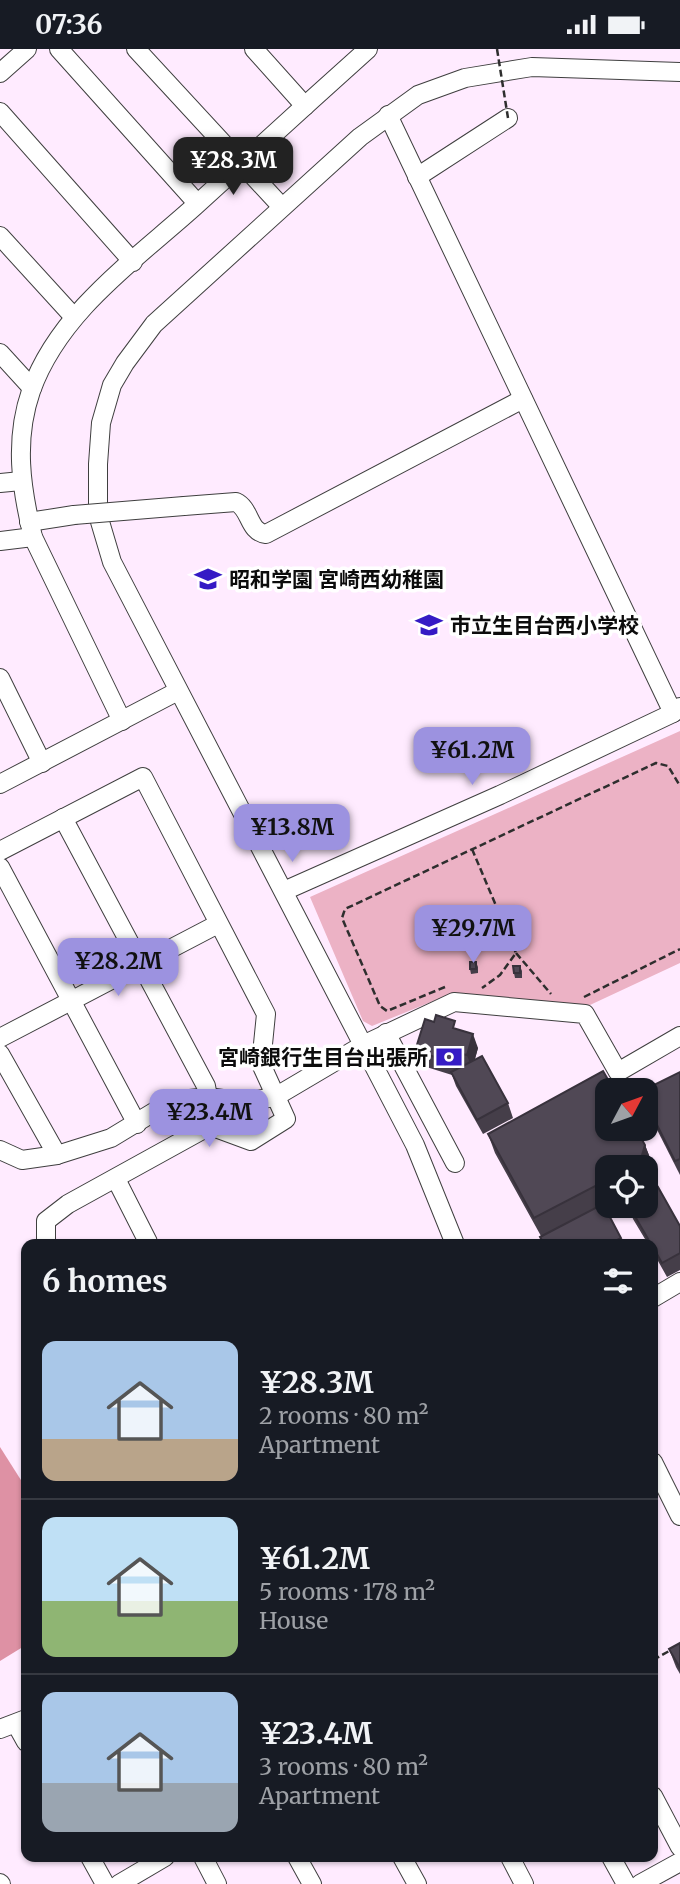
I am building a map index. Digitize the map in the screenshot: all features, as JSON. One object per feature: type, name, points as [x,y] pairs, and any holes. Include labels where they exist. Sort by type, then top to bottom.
[{"type":"street","points":[[0,73],[27,49]]},
{"type":"street","points":[[60,49],[197,203]]},
{"type":"street","points":[[136,49],[281,206]]},
{"type":"street","points":[[254,49],[305,106]]},
{"type":"street","points":[[121,721],[31,529],[21,481],[21,440],[32,388],[73,316],[368,49]]},
{"type":"street","points":[[453,1239],[415,1145],[112,562],[98,515],[101,423],[112,385],[139,341],[154,324],[281,206],[388,115],[418,95],[465,78],[532,67],[680,72]]},
{"type":"street","points":[[0,112],[133,262]]},
{"type":"street","points":[[284,891],[500,795],[676,710],[523,399],[388,115]]},
{"type":"street","points":[[417,177],[508,118]]},
{"type":"street","points":[[0,236],[73,316]]},
{"type":"street","points":[[0,353],[32,388]]},
{"type":"street","points":[[0,541],[74,515],[236,502],[243,505],[255,528],[266,534],[523,399]]},
{"type":"street","points":[[0,482],[21,481]]},
{"type":"street","points":[[0,678],[41,763]]},
{"type":"street","points":[[0,784],[178,691]]},
{"type":"street","points":[[0,851],[143,777],[266,1014],[261,1064],[286,1119],[251,1141],[213,1127],[204,1129],[68,1204],[46,1220],[46,1239]]},
{"type":"street","points":[[63,818],[206,1086],[208,1097]]},
{"type":"street","points":[[0,867],[136,1124]]},
{"type":"street","points":[[0,1038],[218,924]]},
{"type":"street","points":[[0,1150],[22,1160],[57,1155],[111,1138],[172,1101],[208,1097],[244,1102],[275,1097],[363,1045],[454,1002],[585,1014],[618,1072],[680,1036]]},
{"type":"street","points":[[386,1033],[455,1163]]},
{"type":"street","points":[[0,1053],[57,1155]]},
{"type":"street","points":[[116,1179],[146,1239]]},
{"type":"street","points":[[658,1295],[680,1282]]},
{"type":"street","points":[[658,1471],[680,1513]]},
{"type":"street","points":[[658,1805],[680,1847]]},
{"type":"street","points":[[93,1862],[105,1884]]},
{"type":"street","points":[[119,1884],[156,1862]]},
{"type":"street","points":[[210,1862],[217,1884]]},
{"type":"street","points":[[301,1862],[312,1884]]},
{"type":"street","points":[[405,1862],[417,1884]]},
{"type":"street","points":[[513,1862],[524,1884]]},
{"type":"street","points":[[614,1862],[626,1884]]},
{"type":"street","points":[[640,1884],[680,1862]]},
{"type":"path","points":[[498,49],[508,118]]},
{"type":"path","points":[[449,985],[387,1011],[380,1006],[342,918],[345,909],[656,763],[668,766],[680,786]]},
{"type":"path","points":[[472,849],[516,953],[551,994]]},
{"type":"path","points":[[574,996],[585,997],[680,950]]},
{"type":"path","points":[[482,988],[500,975],[516,953]]},
{"type":"path","points":[[471,987],[496,989]]},
{"type":"path","points":[[537,993],[563,995]]},
{"type":"path","points":[[658,1657],[680,1645]]},
{"type":"shaded area","points":[[680,731],[680,963],[590,1005],[453,993],[372,1026],[363,1021],[310,897]]},
{"type":"shaded area","points":[[0,1447],[21,1480],[21,1648],[0,1661]]},
{"type":"building","points":[[470,962],[476,962],[476,969],[470,969]]},
{"type":"building","points":[[513,966],[520,966],[520,973],[514,973]]},
{"type":"building","points":[[436,1015],[455,1021],[453,1028],[473,1034],[467,1055],[458,1053],[455,1063],[415,1051],[425,1019],[434,1022]]},
{"type":"building","points":[[482,1056],[508,1103],[477,1120],[451,1072]]},
{"type":"building","points":[[603,1071],[607,1078],[595,1078],[595,1141],[643,1141],[645,1145],[642,1155],[595,1155],[595,1186],[534,1218],[488,1134]]},
{"type":"building","points":[[680,1072],[680,1159],[675,1161],[658,1127],[658,1083]]},
{"type":"building","points":[[658,1187],[680,1226],[680,1253],[662,1263],[658,1256],[658,1239],[648,1239],[636,1218],[658,1218]]},
{"type":"building","points":[[595,1208],[595,1218],[610,1218],[621,1238],[619,1239],[540,1237]]},
{"type":"building","points":[[680,1643],[680,1668],[669,1649]]},
{"type":"place","name":"昭和学園 宮崎西幼稚園","points":[[208,579]]},
{"type":"place","name":"市立生目台西小学校","points":[[429,625]]},
{"type":"place","name":"宮崎銀行生目台出張所","points":[[449,1057]]}]
